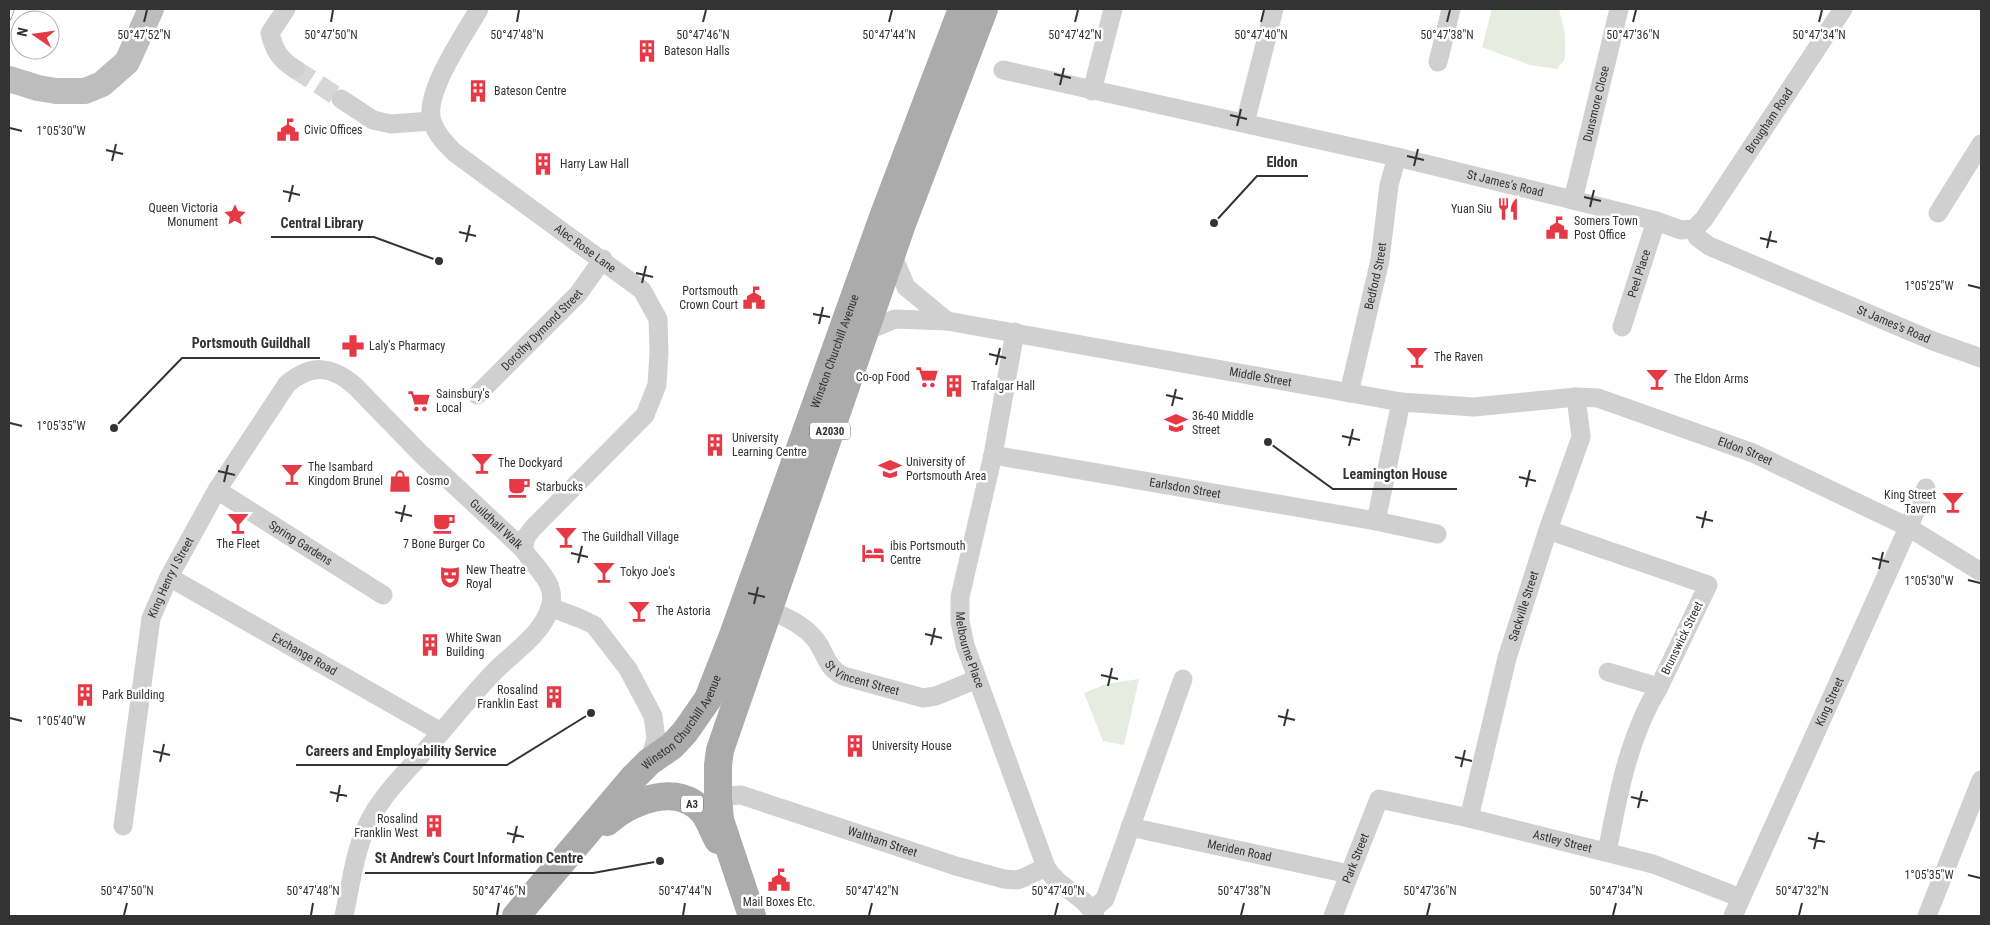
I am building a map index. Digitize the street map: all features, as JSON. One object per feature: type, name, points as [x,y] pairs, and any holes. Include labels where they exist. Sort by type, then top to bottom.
[{"type":"main road","name":"Winston Churchill Avenue","points":[[572,851],[648,762],[672,746],[685,732],[708,699],[883,217],[962,9]]},
{"type":"main road","name":"Winston Churchill Avenue","points":[[733,859],[720,820],[718,797],[720,750],[864,332],[984,9]]},
{"type":"main road","name":"A3","points":[[516,916],[572,851],[626,807],[641,801],[668,797],[687,800],[704,813],[724,850],[733,859],[752,916]]},
{"type":"street","points":[[9,79],[38,88],[56,91],[85,91],[102,84],[127,62],[151,9]]},
{"type":"street","points":[[286,9],[270,33],[273,46],[283,62],[295,69]]},
{"type":"street","points":[[341,100],[373,120],[391,124],[432,121],[431,102],[437,83],[480,9]]},
{"type":"street","points":[[1092,91],[1113,9]]},
{"type":"street","points":[[1246,123],[1274,9]]},
{"type":"street","points":[[1438,62],[1451,9]]},
{"type":"street","name":"Dunsmore Close","points":[[1574,200],[1619,9]]},
{"type":"street","name":"Brougham Road","points":[[1694,229],[1704,219],[1843,9]]},
{"type":"street","name":"St James's Road","points":[[1003,70],[1397,158],[1574,200],[1656,221],[1681,230],[1694,229],[1697,237],[1709,246],[1903,328],[1981,358]]},
{"type":"street","name":"Alec Rose Lane","points":[[432,121],[441,139],[455,153],[642,290],[658,319],[657,386],[645,415],[533,528],[526,537],[523,549]]},
{"type":"street","points":[[1938,213],[1974,169],[1981,144]]},
{"type":"street","name":"Bedford Street","points":[[1349,393],[1380,260],[1389,185],[1397,158]]},
{"type":"street","name":"Peel Place","points":[[1622,327],[1656,221]]},
{"type":"street","points":[[892,254],[906,287],[947,321]]},
{"type":"street","name":"Dorothy Dymond Street","points":[[477,395],[578,294],[603,260]]},
{"type":"street","name":"Middle Street","points":[[864,332],[895,319],[947,321],[1401,402],[1474,408],[1576,397]]},
{"type":"street","name":"Melbourne Place","points":[[1015,332],[993,455],[963,581],[959,610],[962,633],[1046,867],[1056,880],[1083,901],[1093,913]]},
{"type":"street","name":"Guildhall Walk","points":[[311,370],[332,371],[344,376],[421,454],[523,549],[546,577],[551,590],[550,607]]},
{"type":"street","name":"King Henry I Street","points":[[123,826],[151,618],[169,577],[217,490],[287,384],[298,375],[311,370]]},
{"type":"street","name":"Eldon Street","points":[[1576,397],[1598,398],[1753,453],[1908,527],[1981,572]]},
{"type":"street","name":"Sackville Street","points":[[1470,818],[1507,658],[1580,438],[1576,397]]},
{"type":"street","points":[[1376,521],[1401,402]]},
{"type":"street","name":"Earlsdon Street","points":[[993,455],[1376,521],[1436,534]]},
{"type":"street","name":"King Street","points":[[1733,916],[1926,488]]},
{"type":"street","name":"Spring Gardens","points":[[217,490],[383,595]]},
{"type":"street","name":"Brunswick Street","points":[[1548,530],[1708,585],[1651,700],[1625,765],[1607,852]]},
{"type":"street","name":"Exchange Road","points":[[169,577],[441,732]]},
{"type":"street","points":[[344,916],[354,864],[363,834],[378,804],[494,672],[540,628],[550,607],[594,626],[628,669],[653,716],[656,740],[648,762]]},
{"type":"street","name":"St Vincent Street","points":[[768,609],[793,620],[815,639],[833,671],[843,676],[923,698],[936,696],[978,679]]},
{"type":"street","points":[[1608,672],[1659,687]]},
{"type":"street","points":[[1093,913],[1105,899],[1183,679]]},
{"type":"street","points":[[1928,916],[1981,780]]},
{"type":"street","name":"Waltham Street","points":[[718,797],[741,795],[956,866],[1004,879],[1016,880],[1046,867]]},
{"type":"street","name":"Astley Street","points":[[1379,799],[1470,818],[1653,864],[1740,898]]},
{"type":"street","name":"Park Street","points":[[1333,916],[1379,799]]},
{"type":"street","name":"Meriden Road","points":[[1130,827],[1349,874]]},
{"type":"shaded area","points":[[1492,9],[1559,9],[1565,34],[1565,59],[1557,69],[1530,65],[1482,47]]},
{"type":"shaded area","points":[[1139,679],[1124,745],[1103,741],[1084,693],[1106,684]]},
{"type":"tunnel","points":[[295,69],[341,99]]},
{"type":"railway","points":[[9,18],[12,9]]},
{"type":"place","name":"Bateson Halls","points":[[647,51]]},
{"type":"place","name":"Bateson Centre","points":[[478,91]]},
{"type":"place","name":"Civic Offices","points":[[288,130]]},
{"type":"place","name":"Harry Law Hall","points":[[543,164]]},
{"type":"place","name":"Yuan Siu","points":[[1508,209]]},
{"type":"place","name":"Queen Victoria Monument","points":[[235,215]]},
{"type":"place","name":"Eldon","points":[[1214,223]]},
{"type":"place","name":"Somers Town Post Office","points":[[1557,228]]},
{"type":"place","name":"Central Library","points":[[439,261]]},
{"type":"place","name":"Portsmouth Crown Court","points":[[754,298]]},
{"type":"place","name":"Laly's Pharmacy","points":[[353,346]]},
{"type":"place","name":"The Raven","points":[[1417,357]]},
{"type":"place","name":"Co-op Food","points":[[927,377]]},
{"type":"place","name":"The Eldon Arms","points":[[1657,379]]},
{"type":"place","name":"Trafalgar Hall","points":[[954,386]]},
{"type":"place","name":"Sainsbury's Local","points":[[419,401]]},
{"type":"place","name":"36-40 Middle Street","points":[[1176,423]]},
{"type":"place","name":"Portsmouth Guildhall","points":[[114,428]]},
{"type":"place","name":"Leamington House","points":[[1268,442]]},
{"type":"place","name":"University Learning Centre","points":[[715,445]]},
{"type":"place","name":"The Dockyard","points":[[482,463]]},
{"type":"place","name":"University of Portsmouth Area","points":[[890,469]]},
{"type":"place","name":"The Isambard Kingdom Brunel","points":[[292,474]]},
{"type":"place","name":"Cosmo","points":[[400,481]]},
{"type":"place","name":"Starbucks","points":[[519,487]]},
{"type":"place","name":"King Street Tavern","points":[[1953,502]]},
{"type":"place","name":"The Fleet","points":[[238,523]]},
{"type":"place","name":"7 Bone Burger Co","points":[[444,523]]},
{"type":"place","name":"The Guildhall Village","points":[[566,537]]},
{"type":"place","name":"ibis Portsmouth Centre","points":[[873,553]]},
{"type":"place","name":"Tokyo Joe's","points":[[604,572]]},
{"type":"place","name":"New Theatre Royal","points":[[450,577]]},
{"type":"place","name":"The Astoria","points":[[639,611]]},
{"type":"place","name":"White Swan Building","points":[[430,645]]},
{"type":"place","name":"Park Building","points":[[85,695]]},
{"type":"place","name":"Rosalind Franklin East","points":[[554,697]]},
{"type":"place","name":"Careers and Employability Service","points":[[591,713]]},
{"type":"place","name":"University House","points":[[855,746]]},
{"type":"place","name":"Rosalind Franklin West","points":[[434,826]]},
{"type":"place","name":"St Andrew's Court Information Centre","points":[[660,861]]},
{"type":"place","name":"Mail Boxes Etc.","points":[[779,880]]}]
